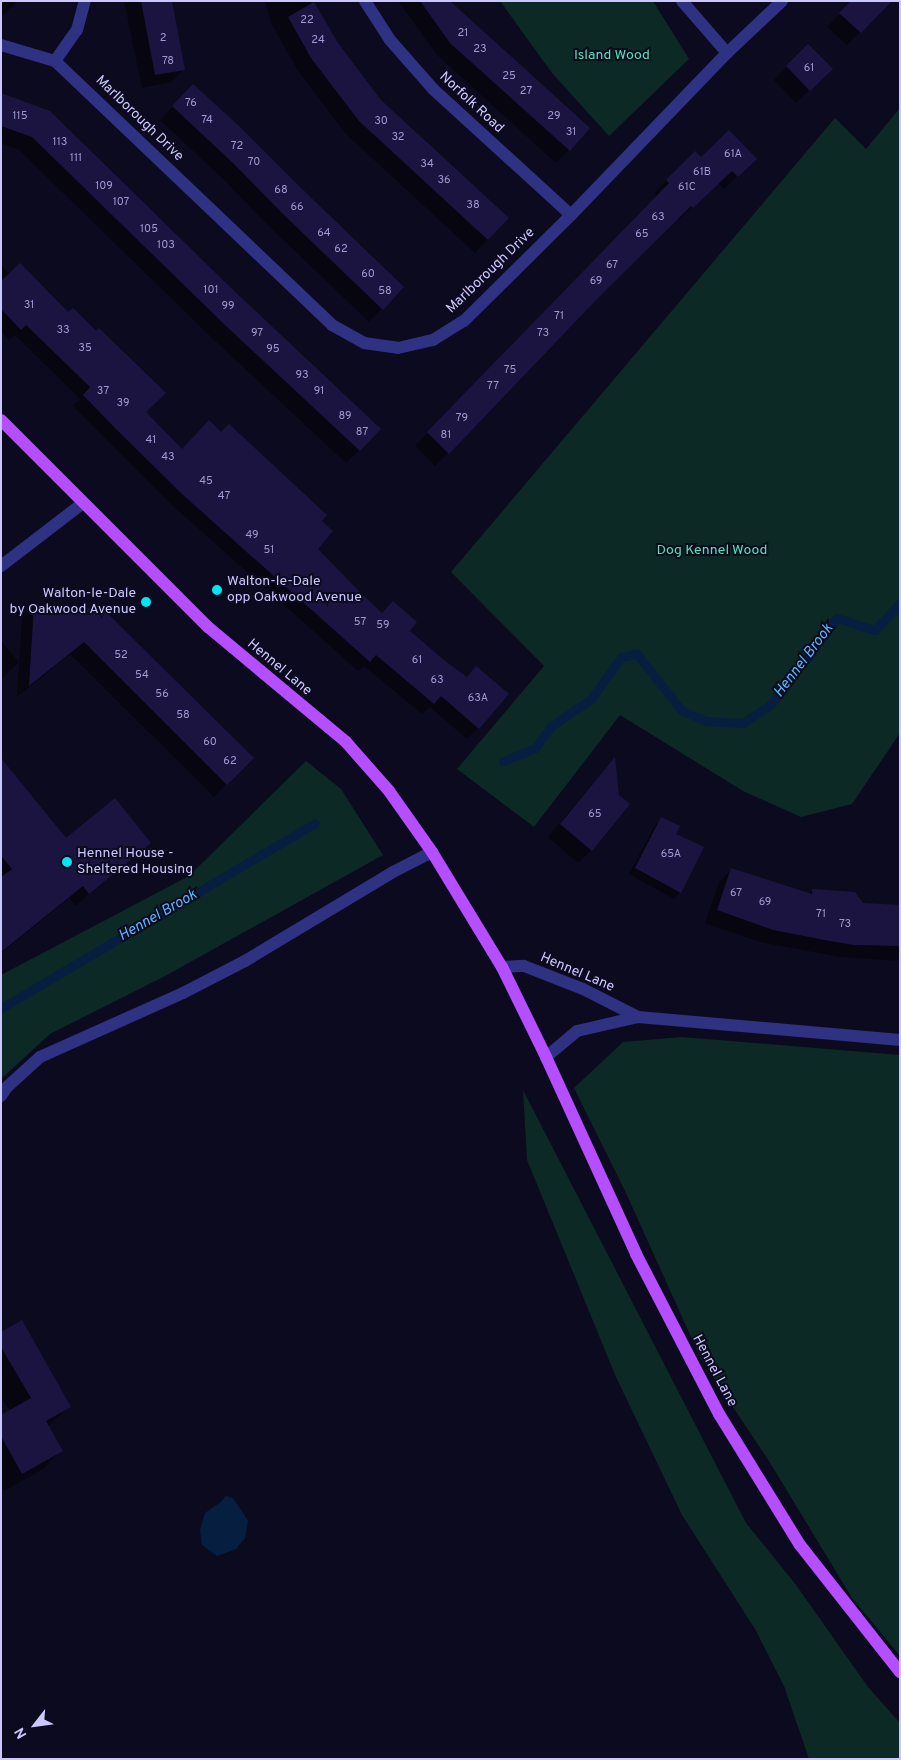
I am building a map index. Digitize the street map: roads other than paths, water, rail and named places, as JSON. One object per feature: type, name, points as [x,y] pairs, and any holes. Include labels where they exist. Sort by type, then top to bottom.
[{"type":"main road","name":"Hennel Lane","points":[[1,420],[208,627],[346,742],[389,791],[432,852],[502,966],[546,1057],[636,1254],[719,1414],[800,1545],[900,1672]]},
{"type":"street","points":[[55,61],[77,30],[85,1]]},
{"type":"street","name":"Norfolk Road","points":[[365,1],[390,40],[433,89],[570,215]]},
{"type":"street","points":[[682,1],[727,53]]},
{"type":"street","name":"Marlborough Drive","points":[[1,45],[55,61],[332,325],[364,343],[398,348],[433,340],[464,321],[727,53],[782,1]]},
{"type":"street","points":[[1,566],[83,503]]},
{"type":"street","points":[[1,1096],[7,1086],[40,1057],[183,993],[245,961],[393,872],[432,852]]},
{"type":"street","name":"Hennel Lane","points":[[502,966],[524,966],[584,989],[638,1017]]},
{"type":"street","name":"Hennel Lane","points":[[546,1057],[577,1031],[638,1017],[900,1040]]},
{"type":"water","points":[[226,1496],[233,1498],[248,1521],[245,1538],[236,1549],[217,1556],[202,1545],[200,1530],[205,1513],[221,1502]]},
{"type":"waterway","name":"Hennel Brook","points":[[503,761],[535,748],[551,726],[591,699],[621,657],[637,654],[681,710],[706,721],[743,723],[771,704],[837,618],[875,630],[900,603]]},
{"type":"waterway","name":"Hennel Brook","points":[[1,1008],[315,823]]},
{"type":"place","name":"Walton-le-Dale opp Oakwood Avenue","points":[[217,590]]},
{"type":"place","name":"Walton-le-Dale by Oakwood Avenue","points":[[146,602]]},
{"type":"place","name":"Hennel House - Sheltered Housing","points":[[67,862]]},
{"type":"park label","name":"Island Wood","points":[[612,56]]},
{"type":"park label","name":"Dog Kennel Wood","points":[[712,551]]}]
